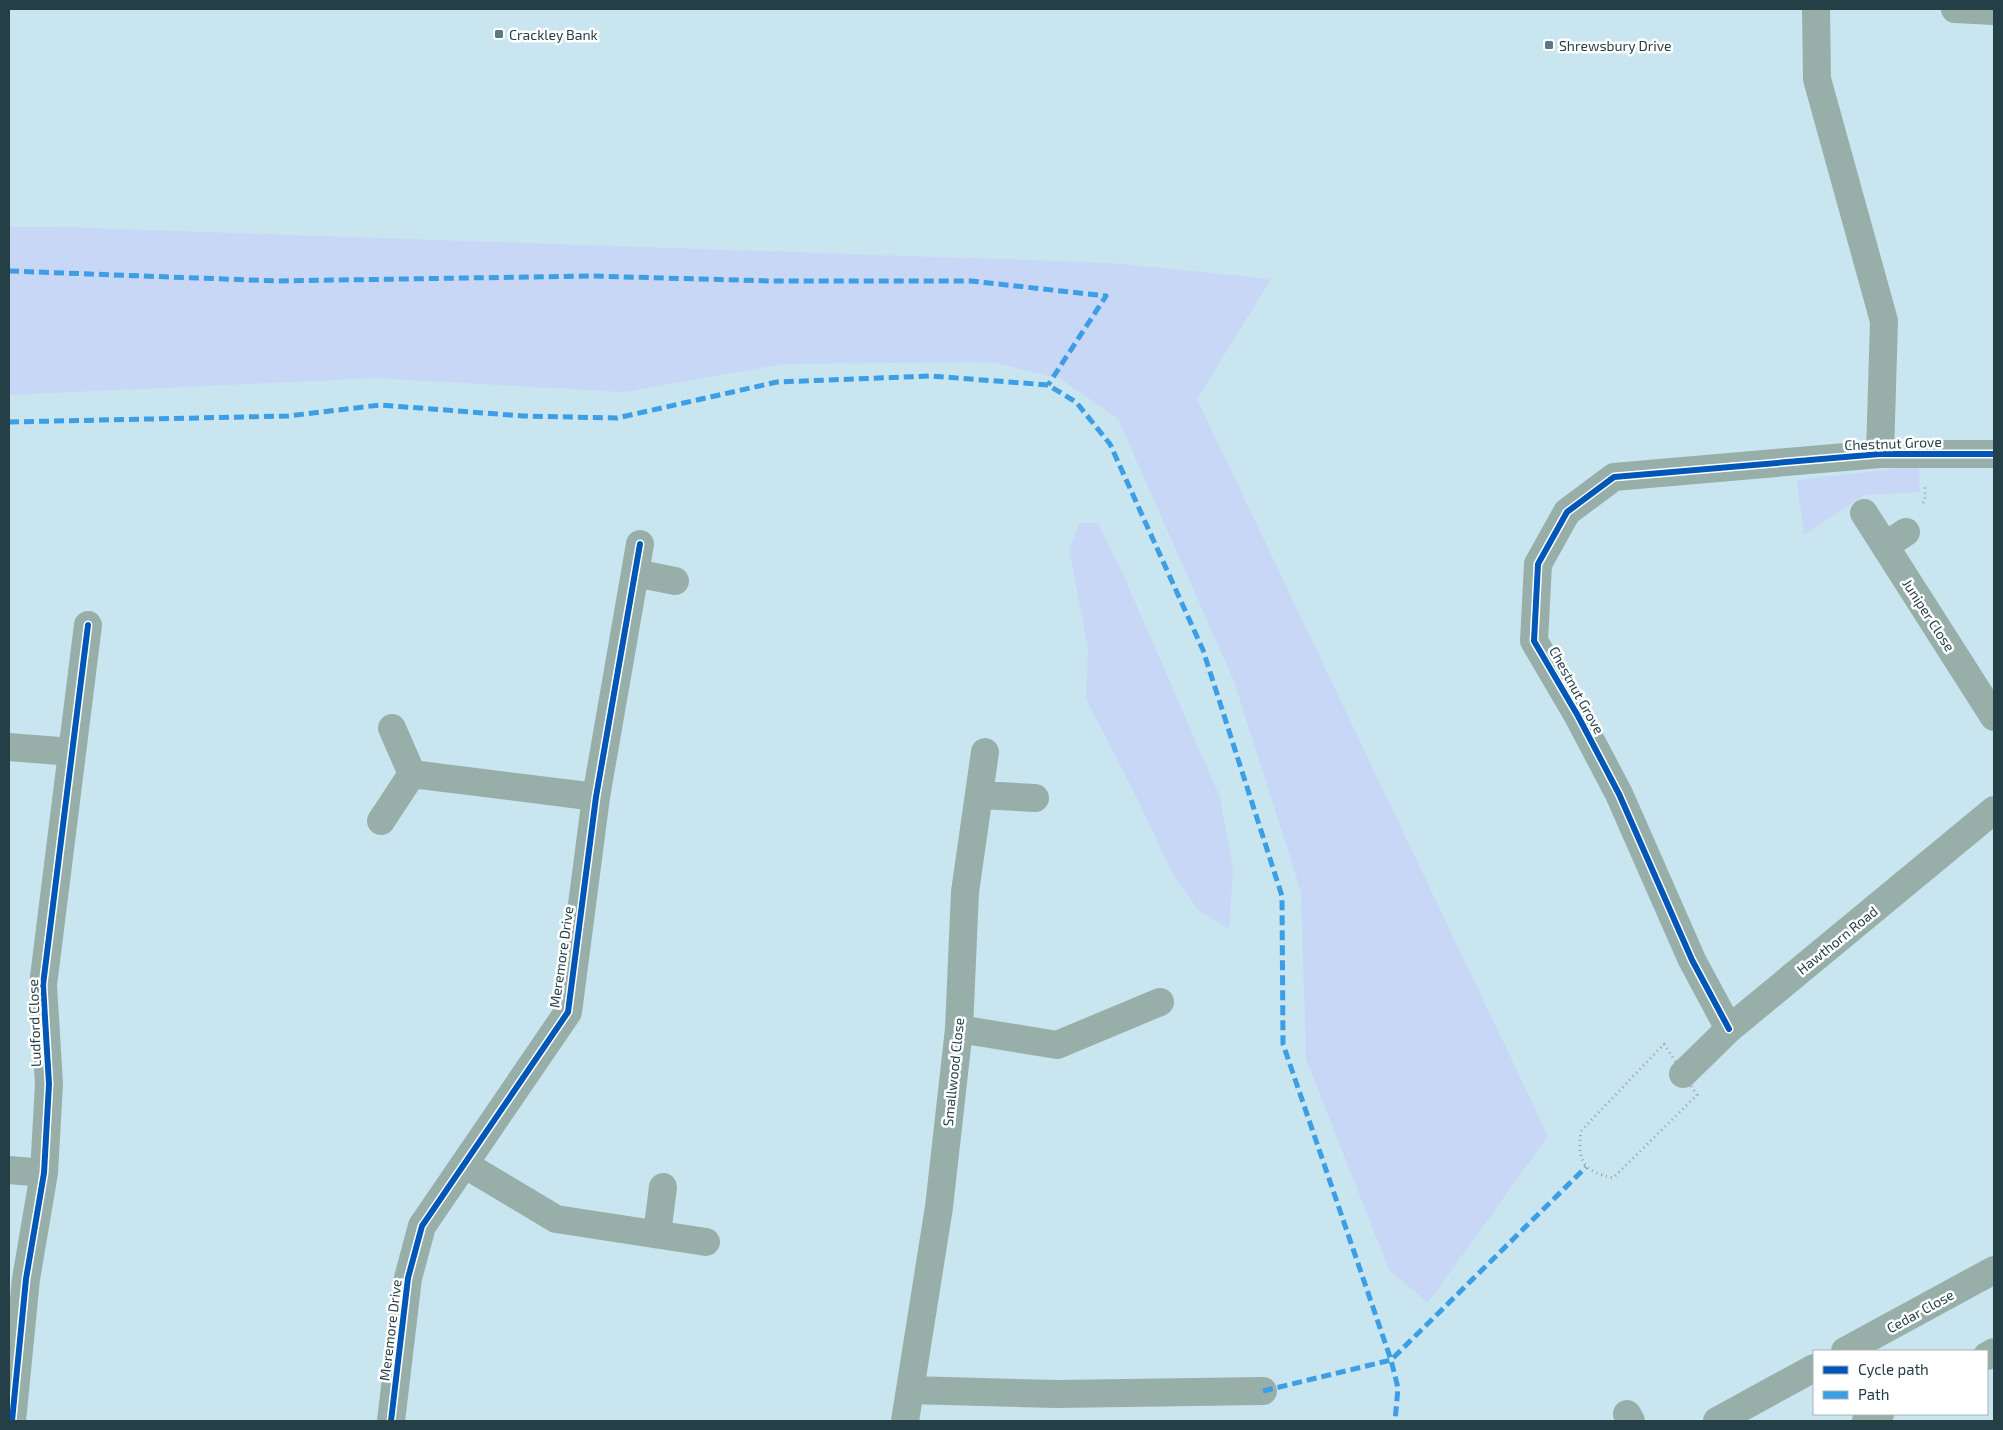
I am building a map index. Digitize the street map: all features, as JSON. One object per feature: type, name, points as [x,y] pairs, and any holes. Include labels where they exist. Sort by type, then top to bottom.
[{"type":"street","name":"Chestnut Grove","points":[[1816,9],[1817,79],[1884,321],[1880,454]]},
{"type":"street","points":[[1956,9],[1994,11]]},
{"type":"street","name":"Chestnut Grove","points":[[1729,1029],[1692,960],[1619,794],[1578,716],[1534,641],[1538,564],[1567,512],[1614,476],[1880,454],[1994,454]]},
{"type":"street","name":"Juniper Close","points":[[1864,513],[1896,539],[1994,717]]},
{"type":"street","name":"Meremore Drive","points":[[391,1421],[408,1278],[422,1226],[568,1012],[596,797],[640,544]]},
{"type":"street","points":[[635,574],[675,581]]},
{"type":"street","name":"Ludford Close","points":[[12,1421],[26,1279],[44,1173],[49,1084],[43,985],[88,625]]},
{"type":"street","points":[[392,728],[412,774]]},
{"type":"street","points":[[9,747],[72,752]]},
{"type":"street","name":"Smallwood Close","points":[[905,1421],[939,1207],[959,1029],[965,892],[985,752]]},
{"type":"street","points":[[412,774],[596,797]]},
{"type":"street","points":[[381,820],[412,774]]},
{"type":"street","points":[[980,795],[1035,798]]},
{"type":"street","name":"Hawthorn Road","points":[[1683,1074],[1729,1029],[1994,810]]},
{"type":"street","points":[[959,1029],[1057,1045],[1160,1002]]},
{"type":"street","points":[[464,1164],[556,1219],[706,1242]]},
{"type":"street","points":[[9,1170],[44,1173]]},
{"type":"street","points":[[656,1234],[663,1187]]},
{"type":"street","name":"Cedar Close","points":[[1847,1350],[1994,1270]]},
{"type":"street","points":[[1717,1421],[1813,1369]]},
{"type":"street","points":[[910,1390],[1057,1394],[1263,1391]]},
{"type":"street","points":[[1866,1421],[1878,1415]]},
{"type":"path","points":[[1896,539],[1925,500],[1925,454]]},
{"type":"path","points":[[1664,1044],[1683,1074],[1697,1095],[1633,1160],[1613,1178],[1601,1176],[1586,1167],[1578,1150],[1581,1131],[1664,1044]]},
{"type":"shaded area","points":[[9,227],[60,227],[1110,263],[1271,279],[1197,399],[1548,1136],[1428,1303],[1389,1270],[1306,1059],[1301,892],[1234,681],[1118,419],[1061,379],[992,362],[784,364],[624,392],[376,378],[9,395]]},
{"type":"shaded area","points":[[1919,466],[1920,492],[1864,495],[1804,535],[1797,480]]},
{"type":"shaded area","points":[[1080,523],[1098,523],[1122,572],[1220,797],[1233,870],[1229,929],[1199,911],[1174,876],[1133,790],[1086,699],[1088,649],[1069,549]]},
{"type":"marked path","points":[[9,271],[278,281],[591,276],[773,281],[971,281],[1106,296],[1048,385]]},
{"type":"marked path","points":[[9,422],[288,416],[380,405],[523,416],[617,418],[777,382],[931,376],[1048,385],[1076,402],[1110,444],[1203,650],[1282,896],[1283,1044],[1391,1360],[1398,1388],[1395,1421]]},
{"type":"marked path","points":[[1263,1391],[1391,1360],[1586,1167]]},
{"type":"cycle path","points":[[1729,1029],[1692,960],[1619,794],[1578,716],[1534,641],[1538,564],[1567,512],[1614,477],[1880,454],[1994,454]]},
{"type":"cycle path","points":[[391,1421],[408,1278],[422,1226],[568,1012],[596,797],[640,544]]},
{"type":"cycle path","points":[[12,1421],[26,1279],[44,1173],[49,1084],[43,985],[88,625]]},
{"type":"place","name":"Crackley Bank","points":[[499,34]]},
{"type":"place","name":"Shrewsbury Drive","points":[[1549,45]]}]
